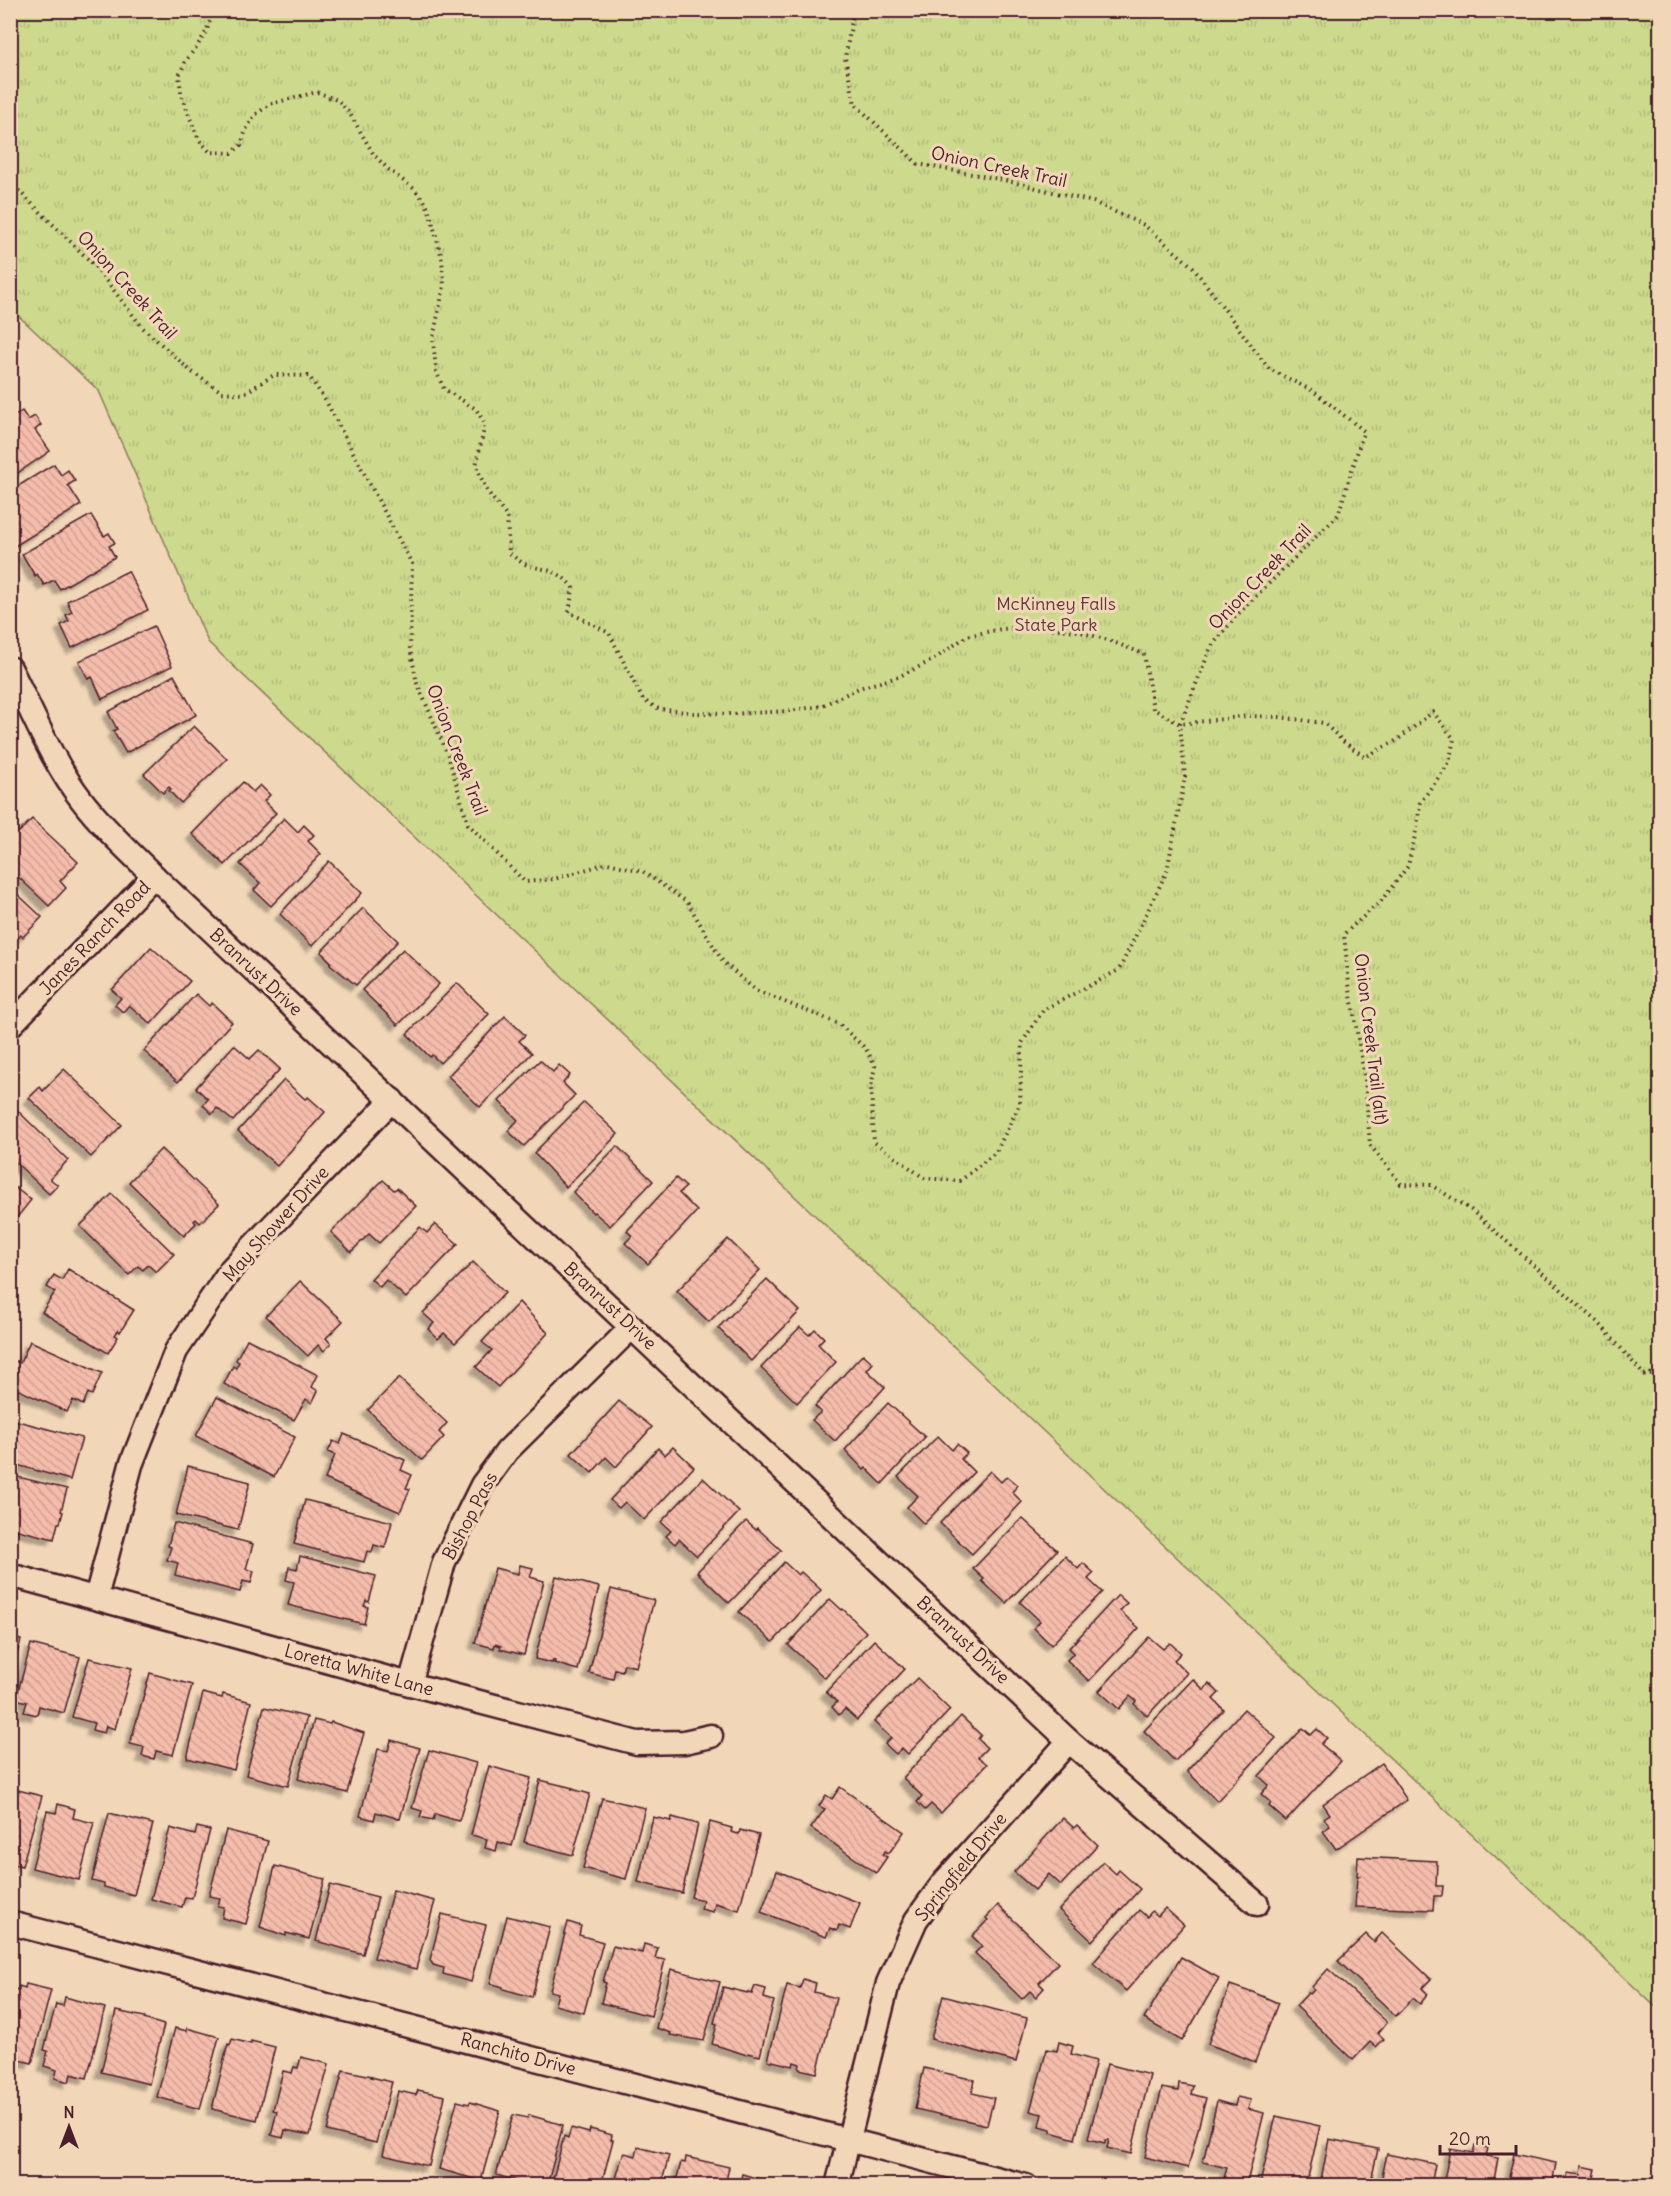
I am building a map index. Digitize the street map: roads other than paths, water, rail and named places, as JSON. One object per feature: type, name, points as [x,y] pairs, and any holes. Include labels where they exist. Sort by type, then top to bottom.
[{"type":"street","name":"Branrust Drive","points":[[10,668],[61,768],[80,797],[102,824],[154,876],[1069,1741],[1257,1904]]},
{"type":"street","name":"Janes Ranch Road","points":[[10,1026],[154,876]]},
{"type":"street","name":"May Shower Drive","points":[[96,1598],[131,1465],[176,1351],[231,1269],[392,1100]]},
{"type":"street","name":"Bishop Pass","points":[[410,1684],[444,1562],[482,1485],[507,1451],[632,1327]]},
{"type":"street","name":"Loretta White Lane","points":[[10,1575],[637,1743],[684,1742],[711,1736]]},
{"type":"street","name":"Springfield Drive","points":[[837,2186],[888,1983],[916,1920],[943,1883],[1069,1741]]},
{"type":"street","name":"Ranchito Drive","points":[[10,1923],[1026,2186]]},
{"type":"park label","name":"McKinney Falls State Park","points":[[1056,614]]}]
